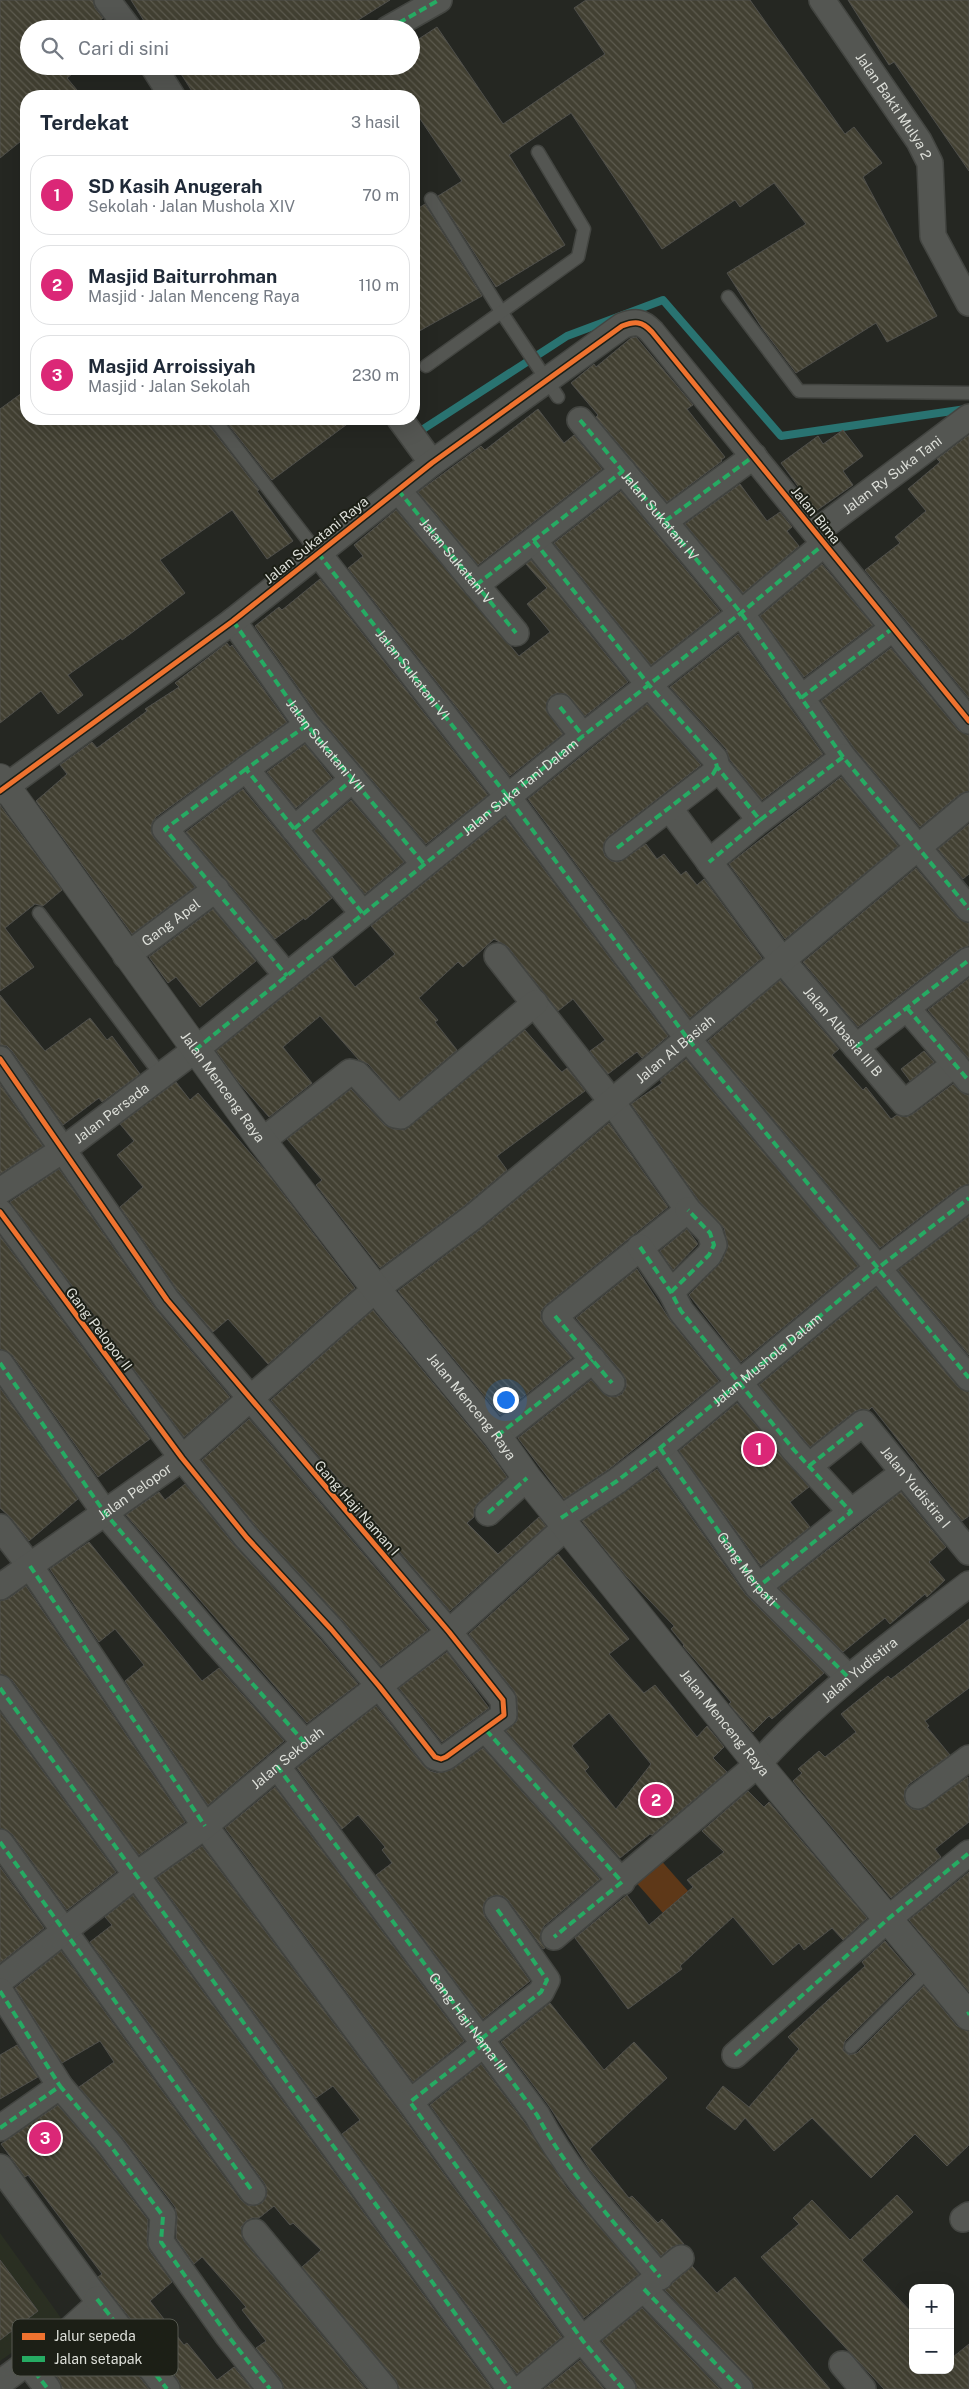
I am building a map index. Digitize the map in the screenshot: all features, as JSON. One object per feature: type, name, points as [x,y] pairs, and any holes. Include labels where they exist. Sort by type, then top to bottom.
[{"type":"street","points":[[107,0],[122,20]]},
{"type":"street","points":[[404,20],[439,0]]},
{"type":"street","name":"Jalan Bakti Mulya 2","points":[[822,0],[919,141],[930,163],[932,236],[969,302]]},
{"type":"street","points":[[158,75],[168,90]]},
{"type":"street","name":"Jalan Sukatani Raya","points":[[2,785],[233,621],[432,463],[548,382],[622,326],[634,322],[644,324]]},
{"type":"street","name":"Jalan Bima","points":[[644,324],[754,456],[969,722]]},
{"type":"street","name":"Jalan Ry Suka Tani","points":[[820,538],[969,417]]},
{"type":"street","name":"Jalan Sukatani IV","points":[[580,420],[741,613],[843,757],[969,909]]},
{"type":"street","points":[[404,425],[432,463]]},
{"type":"street","points":[[665,521],[754,456]]},
{"type":"street","points":[[476,585],[623,471]]},
{"type":"street","name":"Jalan Sukatani V","points":[[398,490],[516,633]]},
{"type":"street","name":"Jalan Suka Tani Dalam","points":[[217,1032],[583,736],[741,613],[820,538]]},
{"type":"street","points":[[534,541],[649,685],[715,759],[717,767],[760,820]]},
{"type":"street","name":"Jalan Sukatani VI","points":[[318,553],[508,797],[688,1038],[969,1378]]},
{"type":"street","name":"Jalan Sukatani VII","points":[[233,621],[307,725],[424,864]]},
{"type":"street","points":[[802,698],[893,628]]},
{"type":"street","points":[[560,707],[583,736]]},
{"type":"street","points":[[287,976],[165,829],[307,725]]},
{"type":"street","points":[[709,862],[760,820],[843,757]]},
{"type":"street","points":[[617,848],[670,809],[713,774],[717,767]]},
{"type":"street","points":[[246,769],[363,914]]},
{"type":"street","points":[[294,829],[353,779]]},
{"type":"street","name":"Jalan Menceng Raya","points":[[2,785],[262,1142],[376,1288],[497,1436],[527,1478],[758,1764],[968,2014]]},
{"type":"street","name":"Jalan Al Basiah","points":[[376,1288],[473,1217],[969,805]]},
{"type":"street","name":"Jalan Albasia III B","points":[[670,809],[782,960],[904,1103],[962,1073]]},
{"type":"street","name":"Gang Apel","points":[[126,956],[216,889]]},
{"type":"street","points":[[497,956],[612,1102],[688,1210],[710,1233],[714,1245],[709,1255],[671,1292]]},
{"type":"street","points":[[856,1047],[969,960]]},
{"type":"street","points":[[262,1142],[350,1072],[357,1074],[395,1115],[401,1116],[535,1003]]},
{"type":"street","points":[[907,1008],[962,1073]]},
{"type":"street","name":"Jalan Persada","points":[[0,1190],[64,1149],[217,1032]]},
{"type":"street","name":"Gang Haji Naman I","points":[[0,1059],[167,1300],[449,1632],[505,1703],[504,1715],[486,1730],[446,1757],[438,1758],[380,1686]]},
{"type":"street","name":"Jalan Mushola Dalam","points":[[564,1522],[660,1448],[878,1268],[969,1198]]},
{"type":"street","points":[[612,1383],[555,1316],[688,1210]]},
{"type":"street","name":"Gang Pelopor II","points":[[0,1212],[182,1458],[247,1538],[331,1629],[380,1686]]},
{"type":"street","points":[[640,1247],[671,1292],[681,1311],[809,1466],[851,1512]]},
{"type":"street","name":"Jalan Pelopor","points":[[0,1586],[182,1458],[376,1288]]},
{"type":"street","points":[[497,1436],[593,1360]]},
{"type":"street","points":[[0,1363],[105,1513],[305,1743]]},
{"type":"street","name":"Jalan Yudistira I","points":[[809,1466],[863,1423],[969,1552]]},
{"type":"street","name":"Gang Merpati","points":[[660,1448],[758,1587],[848,1677]]},
{"type":"street","points":[[758,1587],[904,1472]]},
{"type":"street","points":[[488,1513],[527,1478]]},
{"type":"street","name":"Jalan Sekolah","points":[[0,1981],[136,1874],[205,1826],[305,1743],[449,1632],[564,1522]]},
{"type":"street","points":[[0,1527],[30,1566],[205,1826],[410,2102],[583,2341],[622,2389]]},
{"type":"street","name":"Jalan Yudistira","points":[[554,1937],[622,1882],[758,1764],[783,1736],[848,1677],[969,1584]]},
{"type":"street","points":[[0,1688],[510,2389]]},
{"type":"street","points":[[486,1730],[622,1882]]},
{"type":"street","points":[[918,1796],[969,1758]]},
{"type":"street","name":"Gang Haji Nama III","points":[[277,1766],[537,2115],[556,2148],[652,2283],[740,2389]]},
{"type":"street","points":[[0,1842],[253,2192]]},
{"type":"street","points":[[735,2056],[888,1919],[969,1853]]},
{"type":"street","points":[[410,2102],[542,1992],[547,1980],[496,1909]]},
{"type":"street","points":[[0,1991],[60,2086],[110,2145],[163,2216],[161,2242],[228,2336],[270,2389]]},
{"type":"street","points":[[0,2128],[60,2086]]},
{"type":"street","points":[[0,2167],[113,2319]]},
{"type":"street","points":[[255,2232],[385,2389]]},
{"type":"street","points":[[521,2389],[583,2341],[681,2258]]},
{"type":"street","points":[[82,2319],[96,2306],[97,2299]]},
{"type":"street","points":[[842,2364],[863,2389]]},
{"type":"street","points":[[0,2383],[12,2374]]},
{"type":"street","points":[[38,2376],[48,2389]]},
{"type":"street","points":[[157,2376],[167,2389]]},
{"type":"lane","points":[[426,366],[578,257],[584,229],[538,152]]},
{"type":"lane","points":[[431,199],[502,313],[548,382]]},
{"type":"lane","points":[[728,297],[799,391],[969,393]]},
{"type":"lane","points":[[219,425],[318,553]]},
{"type":"lane","points":[[39,913],[161,1075]]},
{"type":"lane","points":[[851,2047],[930,1969]]},
{"type":"shaded area","points":[[658,1857],[688,1891],[663,1913],[633,1879]]},
{"type":"shaded area","points":[[0,2233],[61,2318],[12,2319],[12,2353],[0,2361]]},
{"type":"building","points":[[0,0],[93,0],[95,8],[103,18],[101,20],[20,20],[20,75],[71,75],[67,78],[77,90],[20,90],[20,142],[0,158]]},
{"type":"building","points":[[131,0],[390,0],[358,20],[143,20]]},
{"type":"building","points":[[586,0],[750,0],[845,134],[854,127],[882,163],[863,177],[937,316],[887,342],[876,323],[796,373],[762,328],[727,273],[806,224],[774,183],[740,207],[735,200],[662,249],[571,113],[509,155],[565,245],[496,287],[438,196],[462,181],[420,119],[420,90],[191,90],[182,75],[420,75],[420,38],[437,27],[503,124],[605,54],[574,8]]},
{"type":"building","points":[[848,0],[969,0],[969,171],[894,62],[889,65]]},
{"type":"building","points":[[425,204],[482,296],[420,331],[420,207]]},
{"type":"building","points":[[636,337],[693,405],[687,409],[725,457],[667,502],[596,417],[598,415],[571,383],[594,364],[596,367],[631,338]]},
{"type":"building","points":[[20,394],[20,425],[209,425],[259,490],[257,491],[293,541],[267,559],[232,510],[160,560],[185,593],[122,640],[121,638],[68,675],[83,695],[58,714],[41,691],[0,723],[0,409]]},
{"type":"building","points":[[538,409],[564,443],[574,435],[602,469],[478,565],[418,492],[481,446],[485,450]]},
{"type":"building","points":[[229,425],[346,425],[272,480]]},
{"type":"building","points":[[843,430],[863,456],[843,471],[853,485],[816,511],[781,463],[818,436],[823,444]]},
{"type":"building","points":[[969,435],[969,698],[865,570],[900,543],[895,537],[926,511],[908,489],[940,462],[937,459]]},
{"type":"building","points":[[740,484],[767,521],[780,512],[792,527],[787,531],[799,546],[743,593],[685,524]]},
{"type":"building","points":[[621,491],[720,611],[651,665],[554,543]]},
{"type":"building","points":[[396,510],[519,656],[550,632],[527,604],[547,588],[526,564],[531,560],[628,682],[585,716],[566,694],[557,693],[551,696],[547,702],[546,710],[563,734],[510,776],[348,568],[363,556],[354,545]]},
{"type":"building","points":[[822,564],[873,625],[804,677],[760,616]]},
{"type":"building","points":[[320,579],[488,795],[426,844],[318,716],[255,626],[279,607],[282,610]]},
{"type":"building","points":[[738,634],[823,754],[762,800],[730,760],[726,749],[670,687]]},
{"type":"building","points":[[227,643],[230,647],[232,645],[287,722],[156,817],[152,823],[151,831],[154,838],[195,887],[132,934],[36,801],[67,774],[60,765],[92,742],[97,748],[147,711],[145,709],[179,687],[175,683]]},
{"type":"building","points":[[891,648],[958,730],[969,735],[969,791],[960,794],[920,827],[854,748],[821,701]]},
{"type":"building","points":[[647,704],[701,765],[608,837],[604,843],[603,850],[605,856],[611,861],[619,862],[646,844],[657,859],[664,854],[681,875],[686,871],[697,885],[704,879],[762,958],[690,1018],[528,799]]},
{"type":"building","points":[[305,744],[332,778],[296,808],[267,772]]},
{"type":"building","points":[[841,777],[898,846],[785,939],[729,864]]},
{"type":"building","points":[[243,789],[332,898],[305,920],[304,918],[275,939],[186,832]]},
{"type":"building","points":[[351,800],[404,862],[365,894],[314,831]]},
{"type":"building","points":[[0,805],[62,890],[43,906],[35,904],[5,928],[34,967],[0,991]]},
{"type":"building","points":[[505,817],[668,1036],[642,1058],[637,1052],[608,1074],[590,1051],[605,1040],[573,999],[558,1011],[508,947],[494,939],[463,967],[458,962],[419,998],[438,1020],[435,1022],[457,1050],[399,1099],[368,1064],[359,1060],[320,1016],[283,1047],[312,1083],[269,1117],[239,1083],[216,1051],[332,957],[355,987],[395,954],[371,926]]},
{"type":"building","points":[[969,824],[969,874],[963,879],[938,849]]},
{"type":"building","points":[[916,868],[958,918],[969,923],[969,946],[960,949],[858,1027],[803,962]]},
{"type":"building","points":[[213,909],[256,961],[200,1007],[176,977],[168,983],[149,957]]},
{"type":"building","points":[[969,978],[969,1059],[928,1010]]},
{"type":"building","points":[[780,980],[839,1049],[832,1055],[863,1090],[866,1087],[891,1119],[897,1115],[906,1117],[913,1114],[953,1084],[964,1094],[969,1095],[969,1184],[960,1187],[880,1248],[708,1041]]},
{"type":"building","points":[[0,995],[45,1051],[90,1018],[107,1040],[112,1036],[140,1074],[102,1102],[99,1098],[63,1125],[12,1051],[7,1046],[0,1045]]},
{"type":"building","points":[[525,1030],[562,1072],[567,1068],[585,1091],[497,1156],[507,1170],[464,1206],[380,1268],[316,1185],[322,1180],[287,1139],[351,1089],[385,1125],[393,1129],[405,1130]]},
{"type":"building","points":[[924,1051],[934,1062],[910,1081],[901,1069]]},
{"type":"building","points":[[686,1059],[858,1266],[741,1362],[689,1295],[722,1261],[728,1246],[724,1228],[699,1201],[631,1104],[662,1083],[660,1080]]},
{"type":"building","points":[[176,1082],[190,1100],[198,1093],[265,1170],[355,1288],[268,1364],[228,1319],[213,1332],[178,1291],[120,1207],[143,1187],[117,1155],[134,1141],[120,1124]]},
{"type":"building","points":[[0,1084],[43,1146],[0,1174]]},
{"type":"building","points":[[609,1123],[668,1207],[541,1311],[544,1325],[572,1358],[500,1415],[398,1291],[482,1228]]},
{"type":"building","points":[[59,1169],[155,1308],[230,1397],[184,1437],[10,1202]]},
{"type":"building","points":[[969,1216],[969,1355],[898,1270]]},
{"type":"building","points":[[687,1229],[698,1244],[673,1270],[660,1251]]},
{"type":"building","points":[[0,1236],[150,1439],[98,1477],[12,1355],[0,1349]]},
{"type":"building","points":[[637,1269],[670,1320],[719,1381],[609,1469],[564,1499],[518,1438],[591,1380],[607,1396],[615,1397],[622,1394],[626,1387],[626,1380],[623,1374],[576,1318]]},
{"type":"building","points":[[876,1288],[958,1387],[969,1392],[969,1516],[962,1521],[872,1407],[869,1410],[861,1409],[854,1412],[810,1447],[759,1385]]},
{"type":"building","points":[[373,1310],[485,1446],[507,1477],[478,1503],[474,1509],[474,1517],[467,1523],[498,1554],[539,1517],[546,1526],[450,1611],[271,1400]]},
{"type":"building","points":[[0,1388],[78,1499],[29,1541],[11,1518],[0,1508]]},
{"type":"building","points":[[737,1403],[809,1487],[790,1502],[810,1527],[761,1566],[679,1451]]},
{"type":"building","points":[[249,1419],[428,1630],[381,1666],[342,1620],[258,1529],[202,1460]]},
{"type":"building","points":[[657,1469],[746,1595],[824,1673],[772,1719],[769,1716],[753,1732],[729,1704],[731,1702],[683,1646],[671,1629],[674,1626],[626,1576],[582,1521]]},
{"type":"building","points":[[185,1484],[236,1547],[320,1639],[358,1684],[307,1723],[126,1515],[159,1492],[165,1500]]},
{"type":"building","points":[[901,1492],[946,1547],[929,1562],[945,1580],[927,1597],[925,1594],[890,1624],[885,1618],[843,1652],[779,1588]]},
{"type":"building","points":[[89,1542],[202,1681],[219,1668],[284,1741],[208,1805],[125,1681],[144,1665],[115,1629],[99,1642],[50,1569]]},
{"type":"building","points":[[558,1554],[629,1639],[609,1654],[644,1693],[655,1685],[697,1737],[707,1726],[724,1747],[713,1758],[727,1772],[652,1835],[650,1834],[620,1858],[506,1731],[517,1721],[517,1698],[514,1691],[469,1634]],"holes":[[[609,1713],[651,1764],[616,1809],[585,1771],[589,1767],[572,1746]]]},
{"type":"building","points":[[26,1586],[185,1822],[139,1855],[12,1680],[0,1674],[0,1601],[8,1599]]},
{"type":"building","points":[[969,1619],[969,1688],[925,1721],[929,1726],[927,1727],[950,1755],[909,1784],[905,1790],[904,1797],[906,1804],[912,1809],[920,1810],[968,1777],[969,1822],[935,1849],[941,1857],[891,1898],[793,1781],[802,1773],[798,1769],[819,1751],[825,1757],[856,1732],[841,1714],[888,1676],[891,1679]]},
{"type":"building","points":[[447,1652],[489,1708],[442,1742],[399,1688]]},
{"type":"building","points":[[376,1706],[430,1771],[437,1773],[451,1770],[483,1748],[600,1879],[544,1926],[540,1939],[545,1948],[543,1949],[508,1900],[503,1896],[496,1895],[488,1898],[484,1903],[485,1917],[530,1981],[483,2019],[376,1875],[392,1863],[382,1850],[385,1847],[358,1815],[342,1829],[297,1768]]},
{"type":"building","points":[[0,1712],[116,1872],[67,1910],[12,1834],[0,1828]]},
{"type":"building","points":[[275,1787],[464,2041],[413,2082],[225,1828]]},
{"type":"building","points":[[748,1791],[764,1807],[769,1802],[867,1918],[843,1940],[832,1928],[804,1950],[799,1943],[773,1965],[733,1917],[680,1966],[682,1969],[628,2009],[575,1938],[627,1895],[649,1925],[693,1887],[687,1880],[724,1852],[702,1831]]},
{"type":"building","points":[[202,1846],[398,2110],[562,2337],[517,2374],[342,2134],[360,2120],[333,2086],[316,2098],[156,1878]]},
{"type":"building","points":[[0,1867],[44,1928],[0,1963]]},
{"type":"building","points":[[969,1872],[969,1992],[909,1920]]},
{"type":"building","points":[[133,1895],[492,2389],[399,2389],[396,2380],[302,2267],[321,2250],[293,2223],[290,2225],[274,2206],[259,2218],[252,2218],[246,2221],[241,2227],[244,2241],[366,2389],[284,2389],[281,2380],[256,2348],[266,2341],[242,2310],[246,2307],[202,2257],[194,2264],[176,2238],[177,2217],[175,2207],[121,2136],[79,2087],[114,2062],[100,2041],[62,2063],[15,1988],[61,1951],[241,2200],[247,2205],[254,2206],[262,2203],[267,2191],[265,2184],[90,1942],[112,1925],[105,1917]]},
{"type":"building","points":[[885,1941],[913,1974],[845,2041],[843,2050],[849,2055],[857,2053],[924,1986],[957,2026],[969,2031],[969,2145],[947,2166],[915,2134],[871,2178],[812,2118],[774,2151],[745,2118],[735,2130],[706,2108],[723,2086],[749,2107],[799,2049],[788,2037],[865,1966],[862,1962]]},
{"type":"building","points":[[550,2003],[604,2070],[634,2042],[667,2078],[590,2149],[629,2198],[632,2196],[658,2223],[662,2219],[684,2244],[672,2247],[661,2256],[590,2170],[549,2106],[501,2042]]},
{"type":"building","points":[[17,2045],[38,2077],[0,2099],[0,2055]]},
{"type":"building","points":[[481,2064],[525,2123],[567,2188],[639,2274],[584,2318],[430,2105]]},
{"type":"building","points":[[58,2105],[99,2154],[148,2220],[147,2241],[149,2250],[172,2282],[150,2301],[164,2319],[131,2319],[98,2277],[102,2274],[28,2175],[25,2177],[1,2144]]},
{"type":"building","points":[[897,2195],[913,2212],[862,2260],[909,2310],[909,2374],[954,2374],[954,2356],[969,2344],[969,2389],[884,2389],[761,2257],[799,2224],[793,2218],[812,2200],[850,2240]]},
{"type":"building","points":[[0,2260],[38,2311],[28,2319],[12,2319],[12,2331],[0,2340]]},
{"type":"building","points":[[692,2266],[717,2293],[735,2277],[830,2389],[754,2389],[750,2379],[665,2290]]},
{"type":"building","points":[[642,2308],[720,2389],[637,2389],[634,2380],[602,2341]]},
{"type":"building","points":[[178,2337],[184,2345],[187,2343],[217,2380],[234,2367],[252,2389],[181,2389],[175,2376],[178,2376]]},
{"type":"building","points":[[580,2360],[604,2389],[544,2389]]},
{"type":"building","points":[[56,2376],[139,2376],[149,2389],[62,2389]]},
{"type":"waterway","points":[[414,435],[567,336],[663,300],[781,436],[966,409]]},
{"type":"marked path","points":[[404,20],[439,0]]},
{"type":"marked path","points":[[580,420],[741,613],[843,757],[969,909]]},
{"type":"marked path","points":[[665,521],[754,456]]},
{"type":"marked path","points":[[476,585],[623,471]]},
{"type":"marked path","points":[[398,490],[516,633]]},
{"type":"marked path","points":[[534,541],[649,685],[715,759],[717,767],[760,820],[709,862]]},
{"type":"marked path","points":[[195,1050],[583,736],[741,613],[824,544]]},
{"type":"marked path","points":[[318,553],[508,797],[688,1039],[969,1378]]},
{"type":"marked path","points":[[233,621],[307,725],[424,864]]},
{"type":"marked path","points":[[801,698],[893,628]]},
{"type":"marked path","points":[[560,707],[583,736]]},
{"type":"marked path","points":[[307,725],[246,769],[363,914]]},
{"type":"marked path","points":[[760,820],[843,757]]},
{"type":"marked path","points":[[617,848],[713,774],[717,767]]},
{"type":"marked path","points":[[246,769],[165,829],[287,976]]},
{"type":"marked path","points":[[294,829],[353,779]]},
{"type":"marked path","points":[[856,1047],[969,960]]},
{"type":"marked path","points":[[907,1008],[969,1081]]},
{"type":"marked path","points":[[561,1518],[617,1481],[660,1448],[878,1268],[969,1198]]},
{"type":"marked path","points":[[671,1292],[709,1255],[714,1245],[710,1233],[688,1210]]},
{"type":"marked path","points":[[640,1247],[671,1292],[681,1311],[794,1450],[851,1512],[758,1587]]},
{"type":"marked path","points":[[555,1316],[612,1383]]},
{"type":"marked path","points":[[497,1436],[593,1360]]},
{"type":"marked path","points":[[0,1363],[105,1513],[305,1743]]},
{"type":"marked path","points":[[809,1466],[863,1423]]},
{"type":"marked path","points":[[660,1448],[758,1587],[848,1677]]},
{"type":"marked path","points":[[488,1513],[527,1478]]},
{"type":"marked path","points":[[30,1566],[205,1826]]},
{"type":"marked path","points":[[0,1688],[510,2389]]},
{"type":"marked path","points":[[486,1730],[622,1882],[554,1937]]},
{"type":"marked path","points":[[277,1766],[537,2115],[579,2179],[660,2277]]},
{"type":"marked path","points":[[0,1842],[253,2192]]},
{"type":"marked path","points":[[735,2055],[888,1919],[969,1853]]},
{"type":"marked path","points":[[481,2039],[541,1992],[547,1980],[497,1909]]},
{"type":"marked path","points":[[0,1991],[60,2086]]},
{"type":"marked path","points":[[484,2044],[410,2102],[583,2341],[623,2389]]},
{"type":"marked path","points":[[0,2128],[60,2086],[110,2145],[163,2216],[161,2242],[228,2336],[270,2389]]},
{"type":"marked path","points":[[644,2289],[740,2389]]},
{"type":"marked path","points":[[97,2299],[113,2319]]},
{"type":"marked path","points":[[38,2376],[48,2389]]},
{"type":"marked path","points":[[157,2376],[167,2389]]},
{"type":"cycle path","points":[[0,791],[233,621],[432,463],[622,326],[631,323],[642,324],[652,332],[969,721]]},
{"type":"cycle path","points":[[0,1059],[167,1300],[449,1632],[503,1700],[504,1715],[446,1757],[441,1759],[435,1757],[331,1629],[247,1538],[182,1458],[0,1212]]},
{"type":"place","name":"SD Kasih Anugerah","points":[[759,1449]]},
{"type":"place","name":"Masjid Baiturrohman","points":[[656,1800]]},
{"type":"place","name":"Masjid Arroissiyah","points":[[45,2138]]}]
